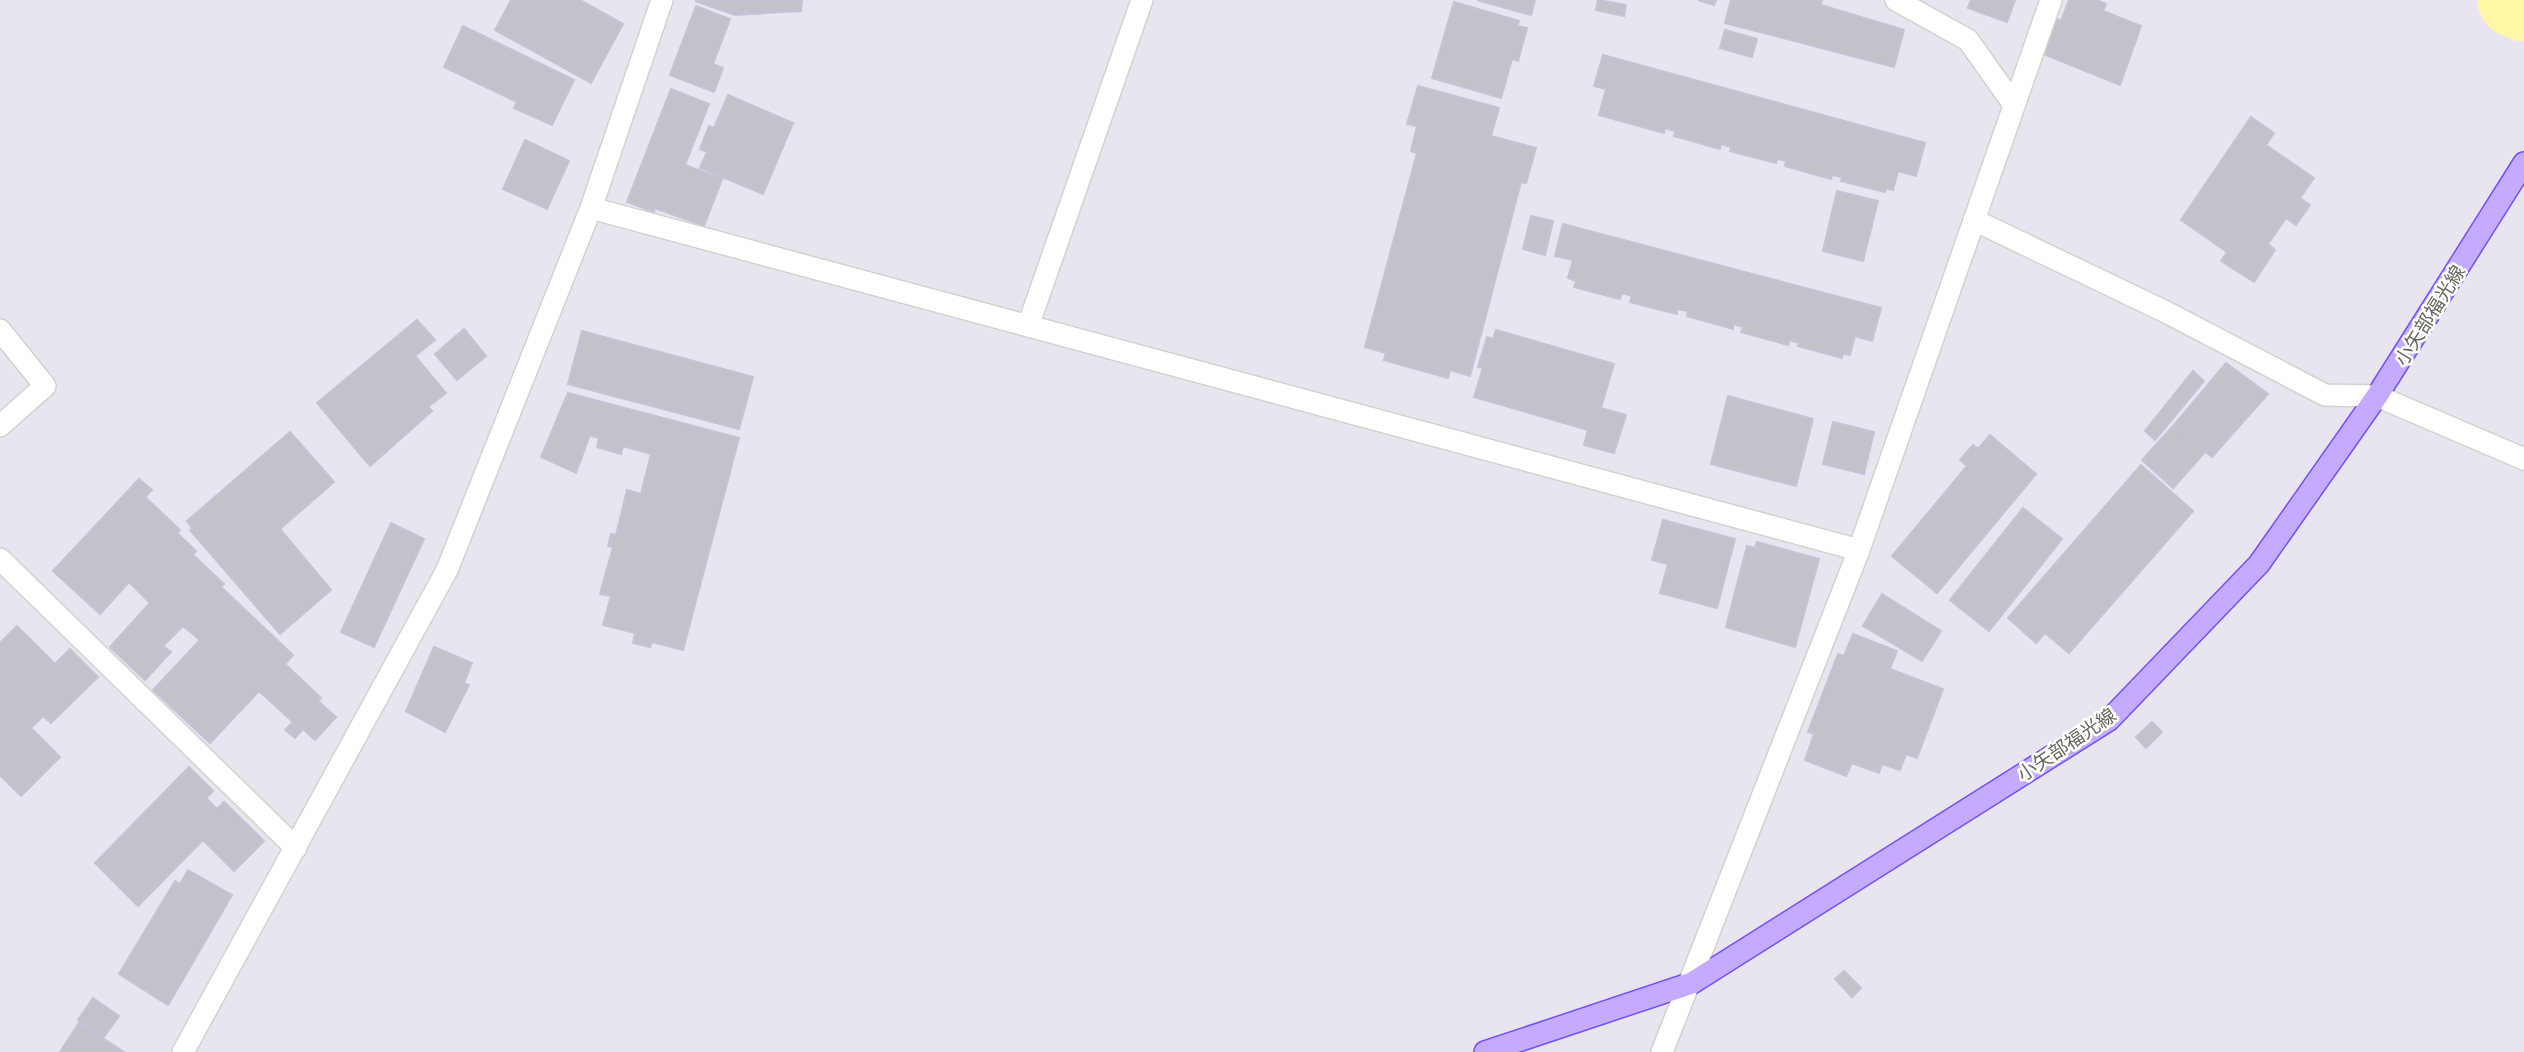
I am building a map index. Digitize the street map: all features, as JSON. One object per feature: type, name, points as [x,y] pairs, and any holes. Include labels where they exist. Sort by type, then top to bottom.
[{"type":"main road","name":"小矢部福光線","points":[[1485,1052],[1692,983],[2109,720],[2259,564],[2377,396],[2524,163]]},
{"type":"street","points":[[183,1052],[447,570],[591,208],[662,0]]},
{"type":"street","points":[[1028,326],[1142,0]]},
{"type":"street","points":[[1896,0],[1968,40],[2014,105]]},
{"type":"street","points":[[1662,1052],[1692,983],[1860,550],[2051,0]]},
{"type":"street","points":[[591,208],[1860,550]]},
{"type":"street","points":[[1975,220],[2166,312],[2325,395],[2377,396],[2524,459]]},
{"type":"street","points":[[0,330],[45,386],[0,426]]},
{"type":"street","points":[[0,559],[296,848]]},
{"type":"building","points":[[511,0],[580,0],[623,24],[591,83],[495,30]]},
{"type":"building","points":[[802,0],[801,11],[735,15],[695,1]]},
{"type":"building","points":[[1477,0],[1535,0],[1531,15]]},
{"type":"building","points":[[1598,0],[1626,5],[1624,16],[1596,10]]},
{"type":"building","points":[[1698,0],[1716,0],[1714,5]]},
{"type":"building","points":[[1731,0],[1822,0],[1821,5],[1904,30],[1894,67],[1725,23]]},
{"type":"building","points":[[1971,0],[2015,0],[2007,22],[1968,8]]},
{"type":"building","points":[[2069,0],[2096,0],[2106,4],[2103,11],[2141,26],[2120,85],[2031,49],[2045,14],[2061,21]]},
{"type":"building","points":[[1454,2],[1519,21],[1517,26],[1527,28],[1518,61],[1512,59],[1501,98],[1432,78]]},
{"type":"building","points":[[696,6],[730,19],[713,64],[723,68],[714,92],[670,75]]},
{"type":"building","points":[[463,26],[574,80],[552,125],[514,108],[517,102],[444,67]]},
{"type":"building","points":[[1725,30],[1757,39],[1752,57],[1720,48]]},
{"type":"building","points":[[1603,55],[1925,143],[1916,176],[1898,171],[1893,190],[1886,188],[1885,192],[1841,181],[1842,177],[1832,175],[1831,179],[1785,166],[1786,161],[1777,159],[1776,163],[1730,151],[1731,147],[1721,144],[1720,149],[1674,136],[1675,131],[1665,128],[1664,133],[1599,115],[1606,89],[1594,86]]},
{"type":"building","points":[[1418,86],[1499,108],[1491,136],[1536,148],[1526,183],[1521,182],[1470,376],[1450,370],[1448,378],[1384,360],[1386,353],[1365,347],[1417,153],[1411,151],[1417,126],[1407,124]]},
{"type":"building","points":[[671,89],[709,104],[685,165],[722,179],[704,226],[655,208],[654,212],[627,202]]},
{"type":"building","points":[[728,95],[793,123],[763,194],[700,168],[707,152],[700,149],[709,126],[714,128]]},
{"type":"building","points":[[2251,117],[2274,133],[2266,145],[2314,178],[2300,198],[2310,205],[2296,225],[2286,218],[2268,244],[2275,250],[2254,282],[2221,261],[2227,252],[2181,220]]},
{"type":"building","points":[[525,140],[569,161],[547,209],[503,189]]},
{"type":"building","points":[[1837,191],[1878,201],[1863,261],[1823,251]]},
{"type":"building","points":[[1531,216],[1553,221],[1545,255],[1523,249]]},
{"type":"building","points":[[1563,224],[1881,308],[1872,341],[1855,336],[1850,355],[1843,354],[1842,358],[1798,346],[1799,343],[1789,340],[1788,345],[1741,332],[1743,327],[1733,324],[1733,329],[1687,316],[1688,311],[1677,309],[1677,314],[1630,302],[1632,296],[1622,293],[1620,299],[1574,287],[1576,281],[1568,278],[1573,260],[1555,256]]},
{"type":"building","points":[[417,320],[435,340],[415,356],[446,393],[428,407],[432,411],[370,466],[317,403]]},
{"type":"building","points":[[464,329],[486,356],[457,380],[435,354]]},
{"type":"building","points":[[1496,330],[1614,364],[1601,408],[1626,415],[1614,453],[1584,445],[1588,430],[1474,397],[1483,368],[1478,367],[1487,337],[1493,339]]},
{"type":"building","points":[[582,331],[753,377],[739,429],[568,384]]},
{"type":"building","points":[[2226,363],[2268,394],[2212,457],[2174,425]]},
{"type":"building","points":[[2193,371],[2204,381],[2155,440],[2145,431]]},
{"type":"building","points":[[568,393],[739,438],[683,650],[652,642],[650,647],[633,643],[635,633],[603,625],[611,596],[600,594],[613,547],[608,546],[611,534],[616,535],[627,490],[641,494],[651,454],[623,446],[621,454],[597,447],[599,438],[590,435],[576,473],[541,457]]},
{"type":"building","points":[[1728,396],[1813,419],[1796,486],[1711,464]]},
{"type":"building","points":[[1833,422],[1874,432],[1864,474],[1823,464]]},
{"type":"building","points":[[2174,425],[2205,452],[2173,488],[2142,460]]},
{"type":"building","points":[[290,432],[334,482],[280,529],[331,590],[280,634],[190,530],[192,528],[187,521]]},
{"type":"building","points":[[1990,435],[2036,474],[1937,593],[1892,556],[1967,466],[1960,460],[1973,445],[1978,449]]},
{"type":"building","points":[[2141,465],[2193,511],[2069,653],[2045,633],[2036,643],[2008,618]]},
{"type":"building","points":[[139,479],[152,490],[145,497],[180,530],[177,533],[196,551],[193,555],[224,584],[221,587],[293,655],[285,664],[321,698],[318,701],[336,717],[315,740],[303,729],[295,738],[285,730],[293,722],[259,691],[210,743],[153,690],[200,640],[183,626],[163,646],[171,652],[145,680],[110,647],[150,603],[129,582],[100,614],[53,571]]},
{"type":"building","points":[[2023,508],[2062,539],[1989,631],[1950,600]]},
{"type":"building","points":[[1663,520],[1735,539],[1717,608],[1660,593],[1668,564],[1652,560]]},
{"type":"building","points":[[391,523],[424,539],[374,647],[341,632]]},
{"type":"building","points":[[1757,542],[1819,559],[1795,647],[1726,627],[1747,546],[1755,548]]},
{"type":"building","points":[[1882,594],[1941,631],[1922,661],[1863,626]]},
{"type":"building","points":[[17,626],[55,664],[70,649],[98,677],[51,723],[43,716],[31,728],[60,757],[21,796],[0,775],[0,643]]},
{"type":"building","points":[[1853,634],[1897,651],[1890,669],[1943,689],[1917,758],[1906,754],[1900,770],[1882,764],[1879,773],[1852,763],[1846,776],[1805,760],[1814,734],[1808,732],[1838,654],[1844,656]]},
{"type":"building","points":[[434,647],[472,663],[464,683],[469,685],[445,732],[406,711]]},
{"type":"building","points":[[2152,722],[2162,732],[2146,748],[2136,737]]},
{"type":"building","points":[[189,767],[213,791],[206,798],[217,809],[224,802],[264,841],[234,871],[203,840],[138,906],[95,863]]},
{"type":"building","points":[[188,870],[232,895],[168,1005],[119,974],[175,881],[180,884]]},
{"type":"building","points":[[1844,971],[1861,988],[1852,997],[1835,979]]},
{"type":"building","points":[[93,998],[119,1016],[104,1037],[78,1020]]},
{"type":"building","points":[[79,1023],[124,1052],[60,1052]]},
{"type":"waterway","points":[[2515,0],[2524,4]]}]
